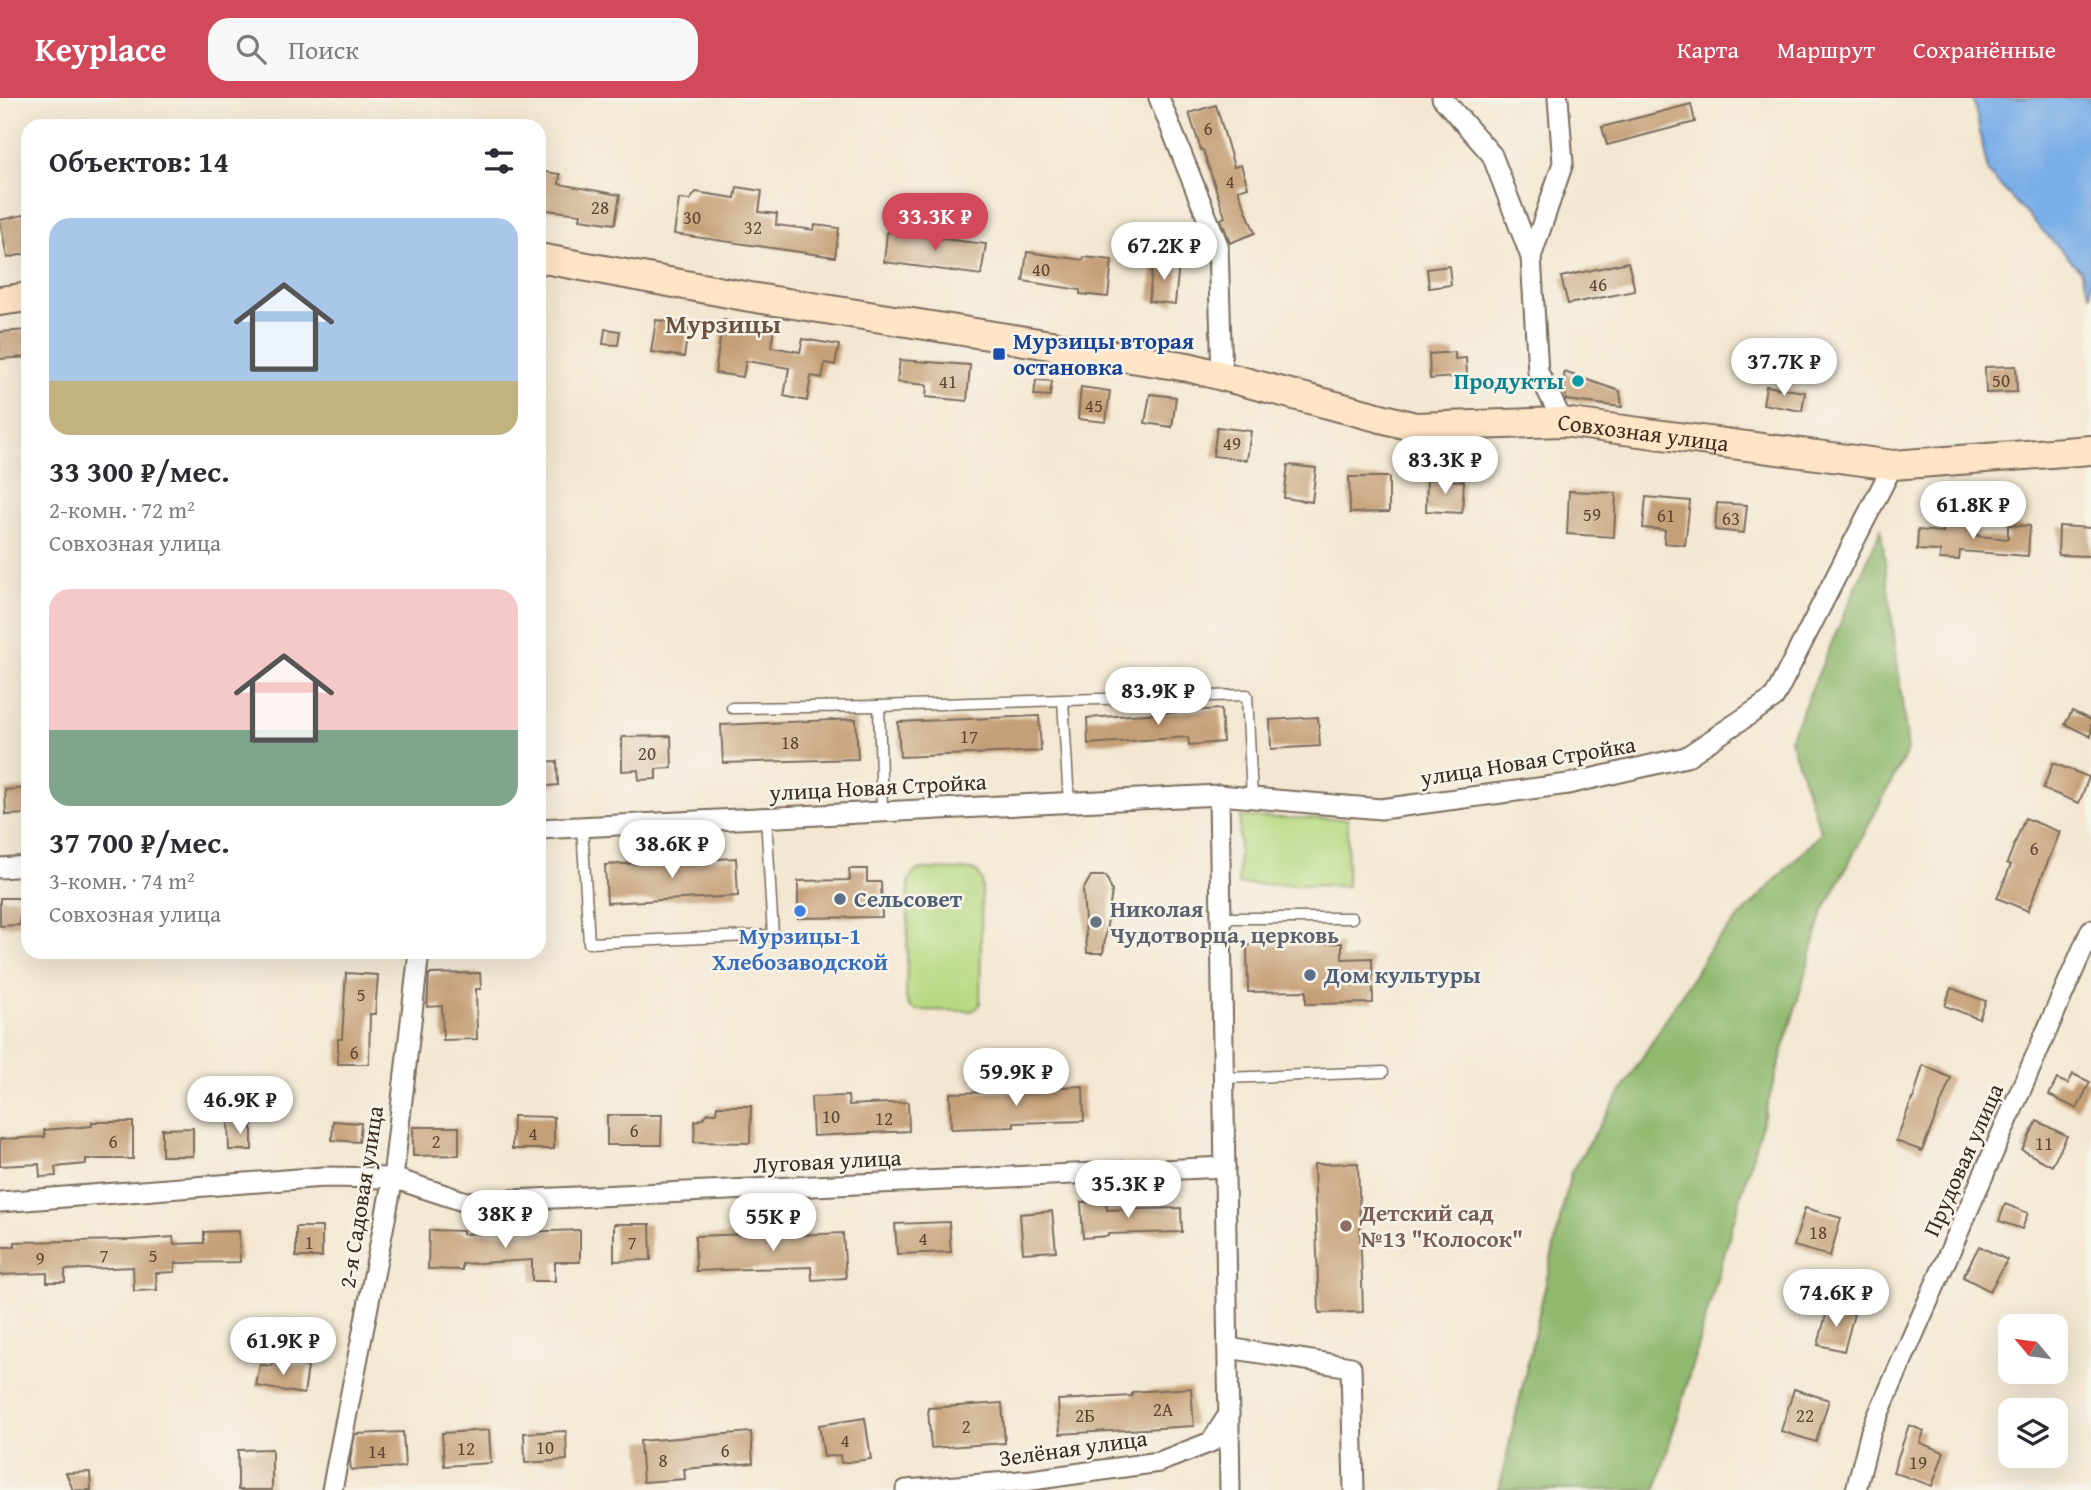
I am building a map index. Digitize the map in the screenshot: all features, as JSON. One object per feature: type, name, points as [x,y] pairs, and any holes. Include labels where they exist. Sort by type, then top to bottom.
[{"type":"street","points":[[1159,98],[1218,245],[1222,376]]},
{"type":"street","points":[[1442,98],[1492,156],[1531,257],[1538,372],[1563,422]]},
{"type":"street","points":[[1531,257],[1563,163],[1558,98]]},
{"type":"street","name":"Совхозная улица","points":[[546,259],[750,297],[1188,366],[1415,427],[1563,422],[1893,465],[2091,450]]},
{"type":"street","points":[[0,301],[21,298]]},
{"type":"street","name":"улица Новая Стройка","points":[[546,829],[1219,795],[1381,809],[1568,784],[1685,758],[1774,698],[1893,465]]},
{"type":"street","points":[[1219,795],[1230,1490]]},
{"type":"street","points":[[0,868],[21,866]]},
{"type":"street","name":"Прудовая улица","points":[[1856,1490],[1871,1431],[2091,930]]},
{"type":"street","name":"2-я Садовая улица","points":[[332,1490],[393,1178],[418,959]]},
{"type":"street","name":"Луговая улица","points":[[0,1202],[323,1177],[393,1178],[466,1202],[1225,1167]]},
{"type":"street","points":[[1228,1348],[1351,1367],[1354,1490]]},
{"type":"street","name":"Зелёная улица","points":[[906,1490],[1032,1480],[1159,1462],[1211,1442],[1229,1414]]},
{"type":"lane","points":[[732,708],[1247,695],[1252,798]]},
{"type":"lane","points":[[1063,700],[1069,803]]},
{"type":"lane","points":[[879,706],[882,812]]},
{"type":"lane","points":[[582,827],[589,943],[773,935],[766,817]]},
{"type":"lane","points":[[1221,918],[1352,918]]},
{"type":"lane","points":[[1224,1079],[1383,1072]]},
{"type":"green space","points":[[1881,529],[1908,750],[1823,912],[1656,1490],[1499,1490],[1571,1172],[1711,947],[1821,833],[1790,739]]},
{"type":"green space","points":[[1240,817],[1348,819],[1347,886],[1238,884]]},
{"type":"green space","points":[[920,869],[972,870],[978,873],[982,881],[980,1004],[971,1011],[916,1010],[909,1006],[906,997],[909,881],[913,873]]},
{"type":"water","points":[[1973,98],[2091,98],[2091,296],[2081,271],[1988,173]]},
{"type":"building","points":[[1691,104],[1695,122],[1607,145],[1602,127]]},
{"type":"building","points":[[1216,105],[1234,167],[1241,165],[1248,187],[1238,190],[1255,233],[1230,243],[1221,219],[1225,217],[1189,113]]},
{"type":"building","points":[[546,172],[560,174],[559,184],[620,195],[615,224],[580,219],[581,214],[546,210]]},
{"type":"building","points":[[737,187],[762,191],[759,212],[777,214],[776,225],[814,230],[815,225],[839,228],[835,257],[674,234],[679,199],[690,200],[696,192],[735,198]]},
{"type":"building","points":[[21,216],[21,255],[7,258],[0,220]]},
{"type":"building","points":[[887,232],[986,244],[981,275],[884,262]]},
{"type":"building","points":[[1027,252],[1083,260],[1084,257],[1112,260],[1108,297],[1080,294],[1080,290],[1023,281]]},
{"type":"building","points":[[1153,260],[1179,263],[1175,304],[1149,301]]},
{"type":"building","points":[[1628,262],[1635,291],[1568,304],[1561,277]]},
{"type":"building","points":[[1449,266],[1451,285],[1429,288],[1427,269]]},
{"type":"building","points":[[656,320],[689,324],[684,357],[651,352]]},
{"type":"building","points":[[723,320],[774,328],[771,347],[800,352],[803,339],[839,345],[835,365],[825,363],[822,378],[811,376],[807,401],[784,396],[789,368],[746,361],[743,377],[715,373]]},
{"type":"building","points":[[605,329],[620,331],[618,345],[603,344]]},
{"type":"building","points":[[21,330],[21,358],[0,359],[0,332]]},
{"type":"building","points":[[1455,352],[1455,359],[1466,358],[1467,376],[1430,379],[1429,354]]},
{"type":"building","points":[[900,360],[970,365],[967,401],[926,397],[927,385],[897,382]]},
{"type":"building","points":[[2016,366],[2017,392],[1986,393],[1985,367]]},
{"type":"building","name":"Продукты","points":[[1564,372],[1620,391],[1622,407],[1566,400]]},
{"type":"building","points":[[1036,380],[1052,381],[1050,396],[1034,395]]},
{"type":"building","points":[[1766,386],[1805,392],[1802,411],[1763,404]]},
{"type":"building","points":[[1081,387],[1110,391],[1106,422],[1078,419]]},
{"type":"building","points":[[1150,394],[1176,397],[1172,427],[1145,423]]},
{"type":"building","points":[[1217,427],[1251,431],[1247,460],[1213,456]]},
{"type":"building","points":[[1288,465],[1316,468],[1312,502],[1284,498]]},
{"type":"building","points":[[1349,477],[1389,477],[1389,512],[1350,513]]},
{"type":"building","points":[[1427,479],[1464,481],[1462,513],[1426,511]]},
{"type":"building","points":[[1569,491],[1616,493],[1614,537],[1567,534]]},
{"type":"building","points":[[1646,497],[1690,501],[1685,545],[1664,543],[1665,530],[1643,528]]},
{"type":"building","points":[[1717,503],[1747,505],[1744,533],[1715,530]]},
{"type":"building","points":[[1955,519],[1978,520],[1977,536],[2008,539],[2008,525],[2030,526],[2028,556],[1960,551],[1959,560],[1940,559],[1940,551],[1917,550],[1918,530],[1943,532],[1943,523],[1956,523]]},
{"type":"building","points":[[2059,526],[2091,528],[2091,556],[2058,555]]},
{"type":"building","points":[[1221,709],[1223,742],[1189,745],[1188,737],[1088,744],[1087,718]]},
{"type":"building","points":[[2072,711],[2091,720],[2091,737],[2065,724]]},
{"type":"building","points":[[1039,716],[1041,751],[900,757],[898,722]]},
{"type":"building","points":[[1318,717],[1320,746],[1271,749],[1270,720]]},
{"type":"building","points":[[856,719],[858,759],[723,763],[721,725]]},
{"type":"building","points":[[671,736],[672,768],[656,769],[656,779],[639,780],[638,770],[622,771],[622,737]]},
{"type":"building","points":[[557,761],[558,785],[546,786],[546,762]]},
{"type":"building","points":[[2053,763],[2089,777],[2079,803],[2043,789]]},
{"type":"building","points":[[21,789],[21,814],[6,815],[5,790]]},
{"type":"building","points":[[2025,818],[2060,832],[2028,911],[1997,898],[2011,865],[2007,863]]},
{"type":"building","points":[[736,858],[738,896],[607,903],[605,865]]},
{"type":"building","name":"Сельсовет","points":[[849,869],[867,869],[867,882],[881,882],[882,917],[798,918],[798,881],[850,880]]},
{"type":"building","name":"Николая Чудотворца, церковь","points":[[1091,876],[1106,876],[1112,891],[1103,953],[1087,953],[1083,890]]},
{"type":"building","points":[[0,898],[21,898],[20,925],[0,926]]},
{"type":"building","name":"Дом культуры","points":[[1342,943],[1342,959],[1372,958],[1373,1003],[1306,1004],[1306,991],[1248,992],[1247,945]]},
{"type":"building","points":[[346,973],[378,975],[375,1014],[370,1014],[369,1064],[338,1064],[338,1039],[342,1039]]},
{"type":"building","points":[[480,973],[481,989],[476,989],[477,1039],[443,1040],[442,1006],[427,1007],[429,974]]},
{"type":"building","points":[[1951,988],[1986,1001],[1979,1019],[1945,1006]]},
{"type":"building","points":[[1923,1065],[1951,1078],[1922,1151],[1896,1141],[1913,1100]]},
{"type":"building","points":[[2073,1074],[2090,1082],[2077,1109],[2049,1095],[2057,1079],[2068,1084]]},
{"type":"building","points":[[1083,1086],[1084,1121],[1014,1123],[1014,1127],[951,1129],[950,1093],[1037,1091],[1037,1088]]},
{"type":"building","points":[[848,1096],[849,1105],[908,1102],[909,1131],[813,1136],[811,1097]]},
{"type":"building","points":[[717,1106],[751,1106],[750,1143],[694,1142],[695,1121],[708,1113],[716,1113]]},
{"type":"building","points":[[607,1115],[662,1115],[661,1145],[607,1145]]},
{"type":"building","points":[[513,1116],[554,1117],[554,1149],[512,1149]]},
{"type":"building","points":[[252,1121],[252,1150],[229,1150],[228,1122]]},
{"type":"building","points":[[333,1121],[361,1123],[359,1142],[332,1140]]},
{"type":"building","points":[[2037,1121],[2067,1136],[2052,1166],[2022,1150]]},
{"type":"building","points":[[92,1122],[133,1122],[133,1159],[86,1159],[86,1164],[55,1167],[56,1176],[40,1177],[39,1164],[0,1166],[0,1139],[45,1137],[44,1130],[92,1126]]},
{"type":"building","points":[[413,1127],[459,1127],[459,1155],[413,1156]]},
{"type":"building","points":[[193,1128],[193,1156],[162,1156],[162,1129]]},
{"type":"building","name":"Детский сад №13 \"Колосок\"","points":[[1358,1163],[1363,1312],[1319,1313],[1314,1164]]},
{"type":"building","points":[[1106,1201],[1107,1210],[1181,1208],[1182,1232],[1108,1234],[1083,1238],[1081,1202]]},
{"type":"building","points":[[2005,1204],[2028,1213],[2022,1229],[1999,1221]]},
{"type":"building","points":[[1805,1208],[1841,1218],[1830,1256],[1794,1246]]},
{"type":"building","points":[[1052,1211],[1056,1251],[1023,1253],[1020,1214]]},
{"type":"building","points":[[949,1222],[951,1252],[897,1254],[895,1224]]},
{"type":"building","points":[[614,1224],[650,1224],[651,1260],[614,1261]]},
{"type":"building","points":[[296,1227],[322,1227],[322,1257],[296,1257]]},
{"type":"building","points":[[429,1230],[463,1231],[463,1234],[580,1230],[580,1262],[555,1262],[555,1281],[532,1281],[532,1260],[462,1264],[462,1270],[428,1269]]},
{"type":"building","points":[[239,1231],[240,1262],[175,1263],[175,1272],[156,1273],[157,1290],[134,1291],[133,1267],[65,1270],[65,1282],[47,1282],[47,1273],[0,1275],[0,1247],[15,1247],[15,1242],[173,1237],[174,1244],[204,1243],[204,1232]]},
{"type":"building","points":[[798,1232],[798,1235],[843,1233],[846,1278],[812,1280],[811,1267],[696,1271],[695,1236]]},
{"type":"building","points":[[1979,1246],[2007,1260],[1990,1291],[1963,1277]]},
{"type":"building","points":[[1828,1307],[1854,1314],[1844,1351],[1818,1345]]},
{"type":"building","points":[[272,1361],[308,1367],[304,1394],[256,1386],[260,1365],[272,1366]]},
{"type":"building","points":[[1191,1388],[1194,1426],[1060,1434],[1058,1400],[1132,1396],[1132,1392]]},
{"type":"building","points":[[1794,1389],[1829,1400],[1816,1442],[1781,1431]]},
{"type":"building","points":[[1002,1403],[1005,1443],[931,1448],[928,1408]]},
{"type":"building","points":[[865,1418],[871,1459],[841,1463],[840,1455],[824,1457],[819,1425]]},
{"type":"building","points":[[1909,1425],[1924,1431],[1920,1443],[1944,1452],[1932,1486],[1893,1472]]},
{"type":"building","points":[[489,1430],[491,1463],[444,1466],[442,1433]]},
{"type":"building","points":[[566,1431],[567,1460],[525,1463],[524,1433]]},
{"type":"building","points":[[403,1432],[405,1467],[351,1470],[355,1434]]},
{"type":"building","points":[[751,1432],[753,1463],[684,1469],[685,1479],[643,1482],[640,1441]]},
{"type":"building","points":[[272,1449],[272,1490],[238,1490],[238,1450]]},
{"type":"building","points":[[90,1472],[91,1490],[73,1490],[66,1473]]},
{"type":"place","name":"Мурзицы вторая остановка","points":[[999,354]]},
{"type":"place","name":"Продукты","points":[[1578,381]]},
{"type":"place","name":"Сельсовет","points":[[840,899]]},
{"type":"place","name":"Мурзицы-1 Хлебозаводской","points":[[800,911]]},
{"type":"place","name":"Николая Чудотворца, церковь","points":[[1096,922]]},
{"type":"place","name":"Дом культуры","points":[[1310,975]]},
{"type":"place","name":"Детский сад №13 \"Колосок\"","points":[[1346,1226]]},
{"type":"district","name":"Мурзицы","points":[[723,324]]}]
